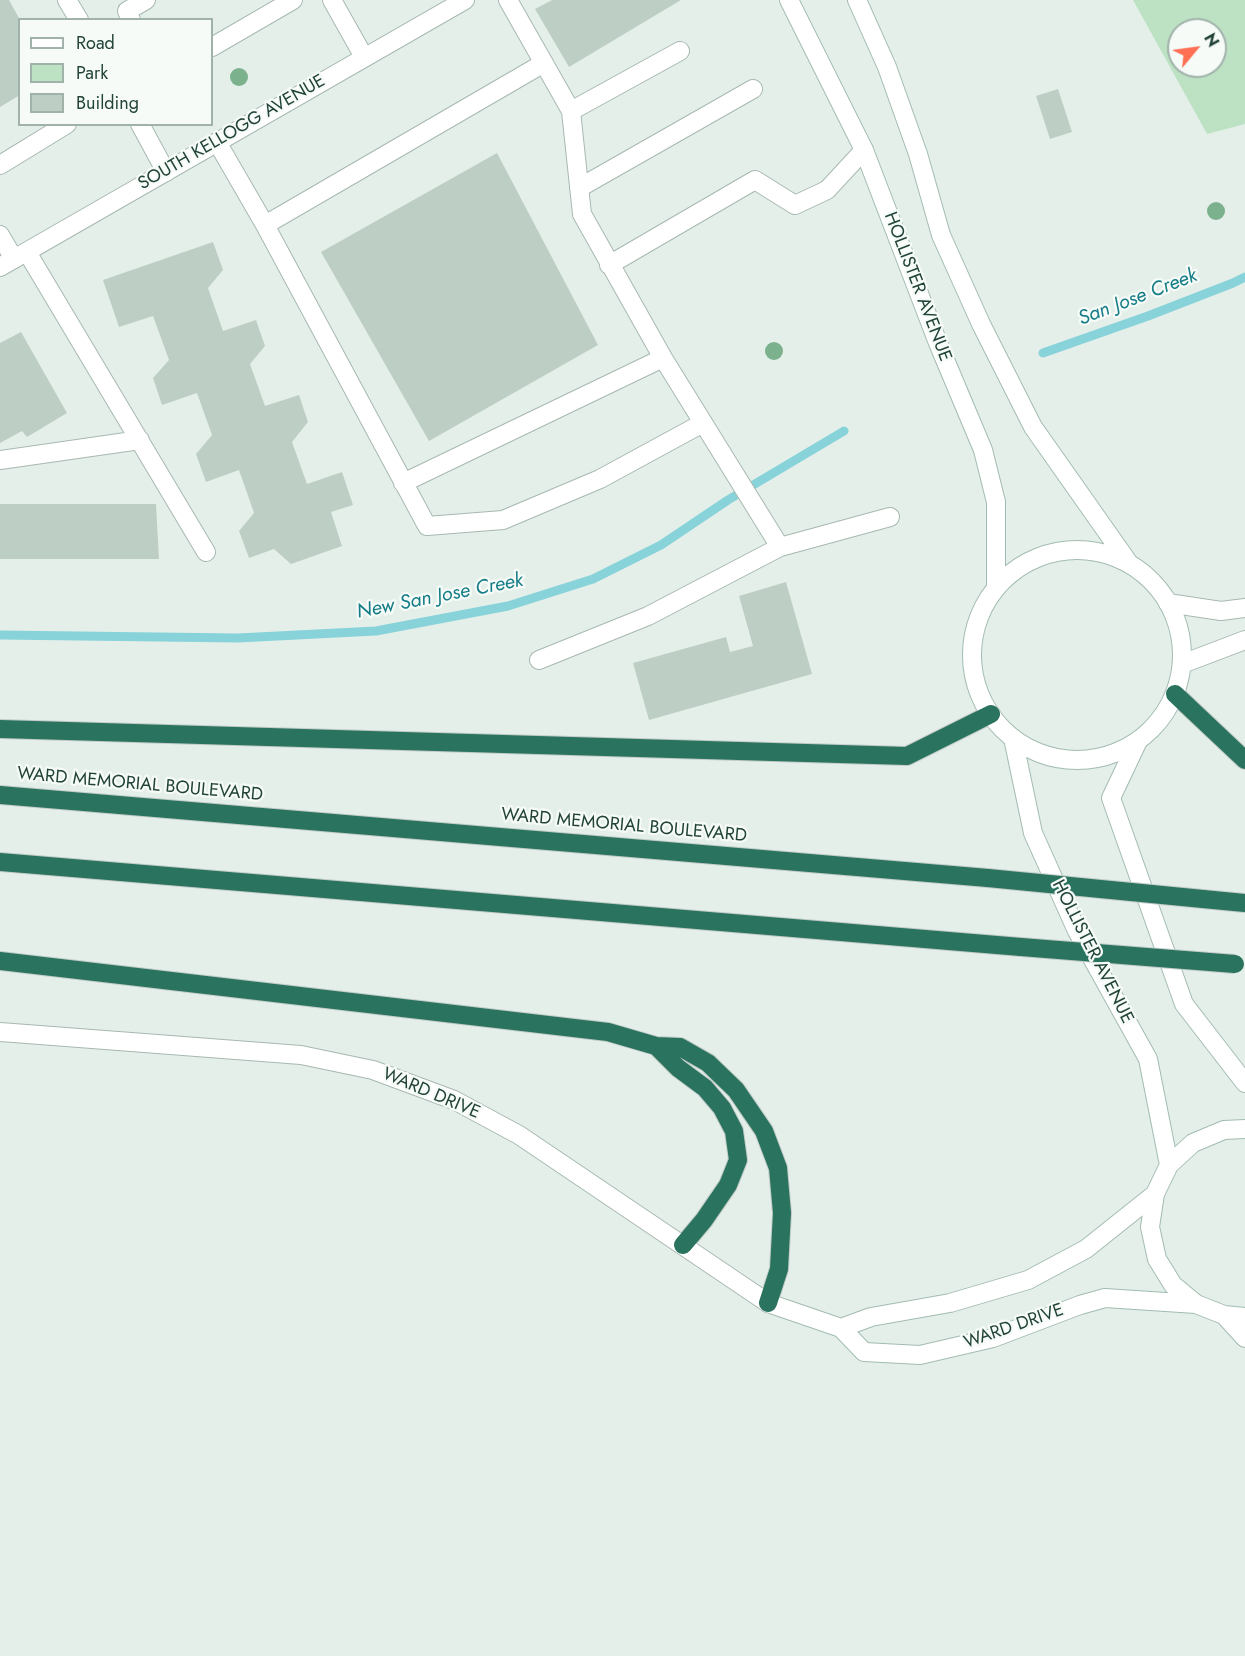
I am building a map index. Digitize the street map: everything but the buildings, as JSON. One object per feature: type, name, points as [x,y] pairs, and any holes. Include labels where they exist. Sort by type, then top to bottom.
[{"type":"highway","points":[[1175,694],[1245,759]]},
{"type":"highway","points":[[0,729],[907,756],[991,714]]},
{"type":"highway","name":"WARD MEMORIAL BOULEVARD","points":[[0,795],[988,878],[1245,903]]},
{"type":"highway","points":[[0,862],[1240,964]]},
{"type":"highway","points":[[0,961],[608,1032],[657,1046],[680,1047],[708,1064],[736,1090],[764,1131],[778,1168],[783,1213],[779,1269],[768,1303]]},
{"type":"highway","points":[[657,1046],[678,1068],[705,1088],[722,1107],[734,1131],[738,1160],[728,1185],[704,1220],[683,1245]]},
{"type":"main road","points":[[68,0],[78,18]]},
{"type":"main road","points":[[130,18],[127,11],[146,0]]},
{"type":"main road","points":[[213,46],[293,0]]},
{"type":"main road","points":[[332,0],[364,57]]},
{"type":"main road","name":"SOUTH KELLOGG AVENUE","points":[[14,259],[465,0]]},
{"type":"main road","points":[[508,0],[571,111],[582,214],[663,358],[780,547]]},
{"type":"main road","name":"HOLLISTER AVENUE","points":[[789,0],[864,150],[982,450],[996,502],[996,586]]},
{"type":"main road","points":[[857,0],[891,78],[918,154],[941,235],[981,324],[1033,427],[1128,562],[1156,585],[1168,603],[1181,636],[1182,664],[1175,694],[1160,720],[1138,741],[1108,755],[1075,760],[1043,754],[1014,738],[991,714],[976,683],[972,649],[979,616],[996,586],[1024,563],[1058,550],[1094,550],[1128,562]]},
{"type":"main road","points":[[571,111],[680,51]]},
{"type":"main road","points":[[265,225],[544,63]]},
{"type":"main road","points":[[579,188],[753,89]]},
{"type":"main road","points":[[0,165],[64,126]]},
{"type":"main road","points":[[141,126],[166,172]]},
{"type":"main road","points":[[218,142],[427,526],[503,520],[600,479],[703,423]]},
{"type":"main road","points":[[609,265],[755,180],[795,204],[806,200],[827,190],[864,150]]},
{"type":"main road","points":[[0,234],[14,259],[140,440],[206,552]]},
{"type":"main road","points":[[404,483],[663,358]]},
{"type":"main road","points":[[0,460],[140,440]]},
{"type":"main road","points":[[539,660],[648,616],[780,547],[890,517]]},
{"type":"main road","points":[[1168,603],[1221,611],[1245,609]]},
{"type":"main road","points":[[1182,664],[1245,640]]},
{"type":"main road","name":"HOLLISTER AVENUE","points":[[1014,738],[1033,833],[1077,931],[1148,1059],[1169,1165]]},
{"type":"main road","points":[[1138,741],[1111,798],[1184,1004],[1245,1083]]},
{"type":"main road","name":"WARD DRIVE","points":[[0,1032],[301,1055],[373,1070],[454,1100],[519,1135],[768,1303],[841,1328],[864,1352],[920,1355],[993,1338],[1080,1305],[1106,1298],[1196,1304]]},
{"type":"main road","points":[[1245,1129],[1224,1130],[1193,1143],[1169,1165],[1155,1194],[1150,1227],[1158,1259],[1173,1285],[1196,1304],[1224,1316],[1245,1317]]},
{"type":"main road","points":[[841,1328],[871,1317],[950,1303],[1028,1280],[1086,1249],[1155,1194]]},
{"type":"main road","points":[[1224,1316],[1245,1338]]},
{"type":"green space","points":[[1133,0],[1245,0],[1245,124],[1207,134],[1176,78],[1227,78],[1227,18],[1167,18],[1167,62]]},
{"type":"waterway","name":"San Jose Creek","points":[[1043,353],[1148,316],[1245,277]]},
{"type":"waterway","name":"New San Jose Creek","points":[[0,635],[238,638],[376,631],[508,606],[593,579],[661,545],[728,500],[844,431]]}]
